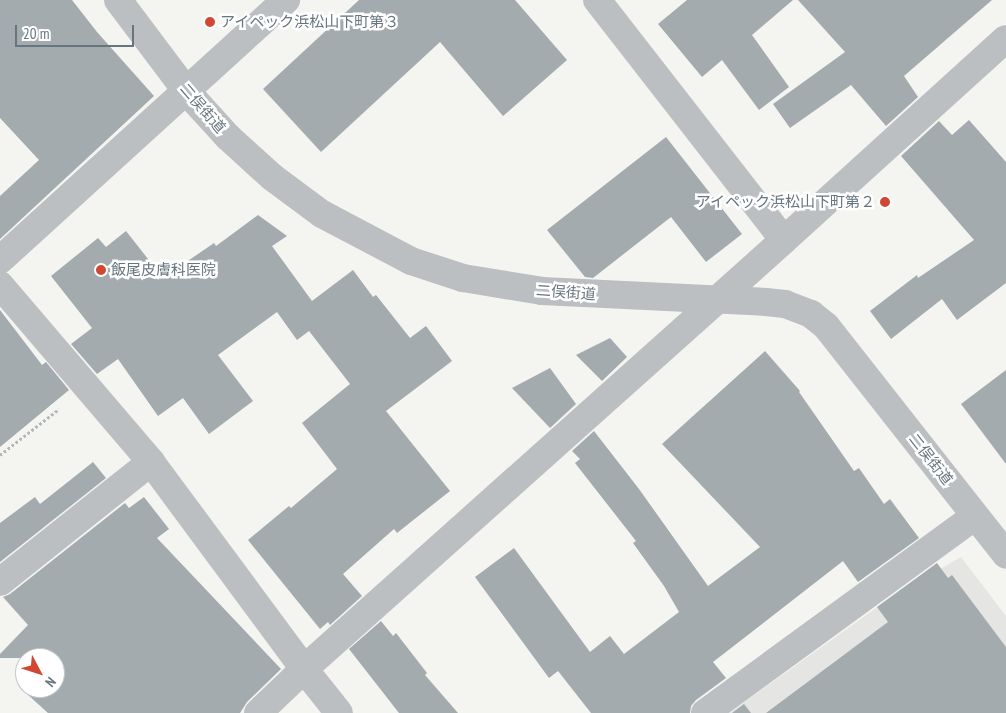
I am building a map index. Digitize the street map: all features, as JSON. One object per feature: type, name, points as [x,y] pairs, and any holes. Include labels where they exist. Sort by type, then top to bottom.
[{"type":"street","name":"二俣街道","points":[[118,0],[187,92],[228,137],[272,177],[322,214],[412,261],[463,278],[542,291],[785,304],[811,314],[826,326],[1006,555]]},
{"type":"street","points":[[0,260],[286,0]]},
{"type":"street","points":[[596,0],[784,240]]},
{"type":"street","points":[[258,713],[304,669],[784,240],[1006,38]]},
{"type":"street","points":[[0,285],[151,462],[304,669],[339,713]]},
{"type":"street","points":[[0,582],[151,462]]},
{"type":"street","points":[[705,713],[975,516]]},
{"type":"path","points":[[0,455],[87,387]]},
{"type":"shaded area","points":[[961,557],[1006,616],[1006,713],[729,713],[886,601]]},
{"type":"building","points":[[0,0],[72,0],[97,32],[154,96],[0,239],[0,196],[39,160],[0,118]]},
{"type":"building","points":[[359,0],[515,0],[567,60],[503,116],[440,42],[321,152],[263,89]]},
{"type":"building","points":[[687,0],[793,0],[752,35],[789,87],[759,110],[722,60],[702,77],[658,24]]},
{"type":"building","points":[[798,0],[992,0],[904,76],[918,97],[886,126],[851,85],[790,128],[773,104],[845,52]]},
{"type":"building","points":[[969,120],[1006,162],[1006,283],[957,320],[942,299],[891,339],[870,311],[917,275],[918,278],[974,240],[901,156],[939,121],[952,135]]},
{"type":"building","points":[[666,137],[742,234],[706,262],[671,217],[593,278],[585,277],[547,230]]},
{"type":"building","points":[[258,215],[287,236],[272,246],[312,301],[353,270],[373,297],[376,295],[410,338],[426,326],[452,361],[386,411],[450,491],[397,533],[394,529],[343,574],[362,596],[330,625],[328,622],[320,629],[248,540],[289,506],[291,508],[337,469],[302,423],[350,384],[309,331],[297,340],[277,312],[218,355],[253,401],[209,434],[183,398],[158,416],[118,359],[97,374],[71,344],[92,328],[51,276],[98,238],[106,247],[126,231],[163,278],[214,243],[216,246]]},
{"type":"building","points":[[0,310],[42,365],[46,362],[69,390],[0,447]]},
{"type":"building","points":[[610,338],[627,357],[602,381],[576,355]]},
{"type":"building","points":[[765,351],[800,391],[854,471],[859,468],[884,504],[890,499],[919,538],[858,582],[843,561],[713,662],[726,678],[696,700],[691,706],[690,713],[591,713],[558,671],[549,678],[475,577],[514,548],[590,652],[610,636],[624,654],[679,612],[664,586],[633,543],[636,541],[575,463],[580,459],[572,451],[594,431],[639,489],[708,586],[760,547],[662,444]]},
{"type":"building","points":[[550,368],[576,404],[550,428],[512,388]]},
{"type":"building","points":[[1006,370],[1006,464],[961,404]]},
{"type":"building","points":[[93,462],[106,478],[0,562],[0,523],[35,497],[40,504]]},
{"type":"building","points":[[144,497],[169,529],[157,538],[281,669],[247,702],[240,713],[48,713],[31,698],[65,698],[65,648],[15,648],[15,658],[0,658],[0,654],[28,625],[3,597],[10,594],[125,503],[129,508]]},
{"type":"building","points":[[937,563],[948,578],[952,575],[1006,647],[1006,713],[766,713],[888,622],[877,607]]},
{"type":"building","points":[[381,621],[393,636],[396,633],[427,673],[425,675],[458,713],[399,713],[349,649]]},
{"type":"building","points":[[744,704],[751,713],[732,713]]},
{"type":"place","name":"アイペック浜松山下町第３","points":[[210,22]]},
{"type":"place","name":"アイペック浜松山下町第２","points":[[885,202]]},
{"type":"place","name":"飯尾皮膚科医院","points":[[101,270]]}]
